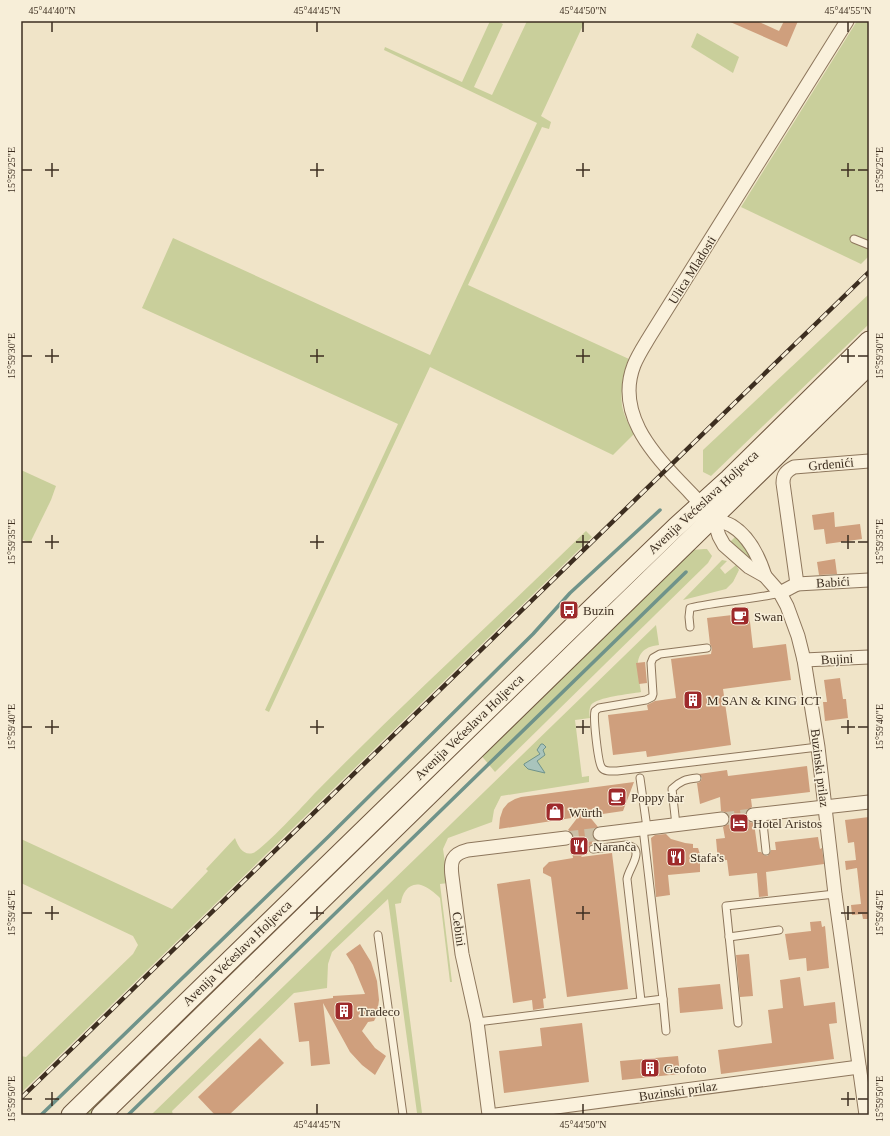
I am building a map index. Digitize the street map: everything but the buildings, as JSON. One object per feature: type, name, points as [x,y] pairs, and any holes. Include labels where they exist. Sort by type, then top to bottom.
[{"type":"main road","name":"Avenija Većeslava Holjevca","points":[[101,1115],[707,511],[729,479],[869,341]]},
{"type":"main road","name":"Avenija Većeslava Holjevca","points":[[71,1115],[589,611],[707,511],[869,365]]},
{"type":"street","name":"Ulica Mladosti","points":[[707,511],[667,468],[650,447],[634,419],[629,405],[629,396],[630,381],[634,366],[650,336],[847,21]]},
{"type":"street","name":"Grdenići","points":[[797,584],[783,477],[785,472],[794,467],[869,461]]},
{"type":"street","name":"Buzinski prilaz","points":[[707,511],[718,536],[724,544],[749,567],[765,576]]},
{"type":"street","name":"Buzinski prilaz","points":[[707,511],[739,531],[753,547],[765,576],[780,593],[787,606],[793,621],[804,660],[818,747],[835,894],[859,1066],[866,1086],[866,1115]]},
{"type":"street","name":"Babići","points":[[797,584],[869,580]]},
{"type":"street","points":[[780,593],[797,584]]},
{"type":"street","name":"Bujini","points":[[804,660],[869,657]]},
{"type":"street","points":[[758,814],[869,802]]},
{"type":"street","points":[[600,834],[722,819]]},
{"type":"street","name":"Cebini","points":[[489,1115],[477,1022],[462,954],[451,867],[452,861],[459,852],[468,850],[566,838]]},
{"type":"street","name":"Buzinski prilaz","points":[[498,1115],[859,1066]]},
{"type":"lane","points":[[854,239],[869,245]]},
{"type":"lane","points":[[690,627],[690,608],[761,598],[780,593]]},
{"type":"lane","points":[[708,648],[660,654],[653,658],[650,663],[652,697],[646,700],[595,710],[594,715],[599,764],[602,768],[606,771],[617,771],[818,747]]},
{"type":"lane","points":[[640,778],[666,1031]]},
{"type":"lane","points":[[676,825],[672,789],[677,783],[684,779],[697,778]]},
{"type":"lane","points":[[758,814],[766,851]]},
{"type":"lane","points":[[593,849],[626,845],[635,849],[636,858],[628,873],[627,879],[641,1001]]},
{"type":"lane","points":[[738,1024],[726,906],[835,894]]},
{"type":"lane","points":[[729,936],[780,930]]},
{"type":"lane","points":[[378,935],[403,1115]]},
{"type":"lane","points":[[477,1022],[663,999]]},
{"type":"green space","points":[[490,21],[497,21],[503,24],[474,87],[492,95],[527,21],[585,21],[541,116],[551,122],[549,129],[542,127],[468,285],[629,359],[626,365],[622,386],[622,407],[626,419],[634,434],[613,455],[430,367],[269,712],[265,710],[398,424],[142,308],[173,238],[430,355],[537,123],[384,50],[385,47],[462,82]]},
{"type":"green space","points":[[857,21],[869,21],[869,256],[861,264],[741,207]]},
{"type":"green space","points":[[697,33],[739,57],[733,73],[691,47]]},
{"type":"green space","points":[[869,294],[869,324],[711,476],[703,472],[703,450]]},
{"type":"green space","points":[[21,470],[56,486],[51,500],[30,543],[21,539]]},
{"type":"green space","points":[[586,531],[592,537],[21,1093],[21,1056],[26,1057],[133,954],[138,945],[133,936],[21,883],[21,839],[172,909],[208,871],[206,869],[235,838],[239,847],[244,852],[249,854],[258,850],[265,844],[347,760]]},
{"type":"green space","points":[[736,536],[750,554],[750,558],[747,558],[729,543]]},
{"type":"green space","points":[[707,549],[712,556],[708,563],[495,772],[480,754],[692,550]]},
{"type":"green space","points":[[722,560],[727,561],[720,568],[725,574],[736,565],[739,570],[733,582],[726,589],[683,600]]},
{"type":"green space","points":[[629,585],[617,601],[91,1115],[80,1115]]},
{"type":"green space","points":[[656,625],[659,645],[650,647],[644,651],[638,662],[638,677],[641,692],[614,696],[594,702],[591,705],[589,712],[590,718],[575,720],[582,777],[589,776],[589,782],[501,796],[494,810],[492,822],[448,838],[443,849],[448,883],[440,884],[452,982],[450,982],[440,898],[426,887],[421,885],[413,885],[405,892],[401,903],[395,904],[422,1113],[417,1113],[388,899],[332,952],[328,964],[327,988],[294,993],[172,1111],[173,1115],[151,1115]]},
{"type":"water","points":[[541,744],[546,747],[543,750],[545,755],[537,761],[545,773],[528,769],[524,765],[540,754],[537,750]]},
{"type":"waterway","points":[[41,1115],[328,837],[533,634],[570,593],[660,510]]},
{"type":"waterway","points":[[128,1115],[686,572]]},
{"type":"tunnel","points":[[722,819],[753,815]]},
{"type":"tunnel","points":[[566,838],[600,834]]},
{"type":"railway","points":[[21,1098],[869,272]]},
{"type":"place","name":"Buzin","points":[[569,610]]},
{"type":"place","name":"Swan","points":[[740,616]]},
{"type":"place","name":"M SAN & KING ICT","points":[[693,700]]},
{"type":"place","name":"Poppy bar","points":[[617,797]]},
{"type":"place","name":"Würth","points":[[555,812]]},
{"type":"place","name":"Hotel Aristos","points":[[739,823]]},
{"type":"place","name":"Naranča","points":[[579,846]]},
{"type":"place","name":"Stafa's","points":[[676,857]]},
{"type":"place","name":"Tradeco","points":[[344,1011]]},
{"type":"place","name":"Geofoto","points":[[650,1068]]}]
